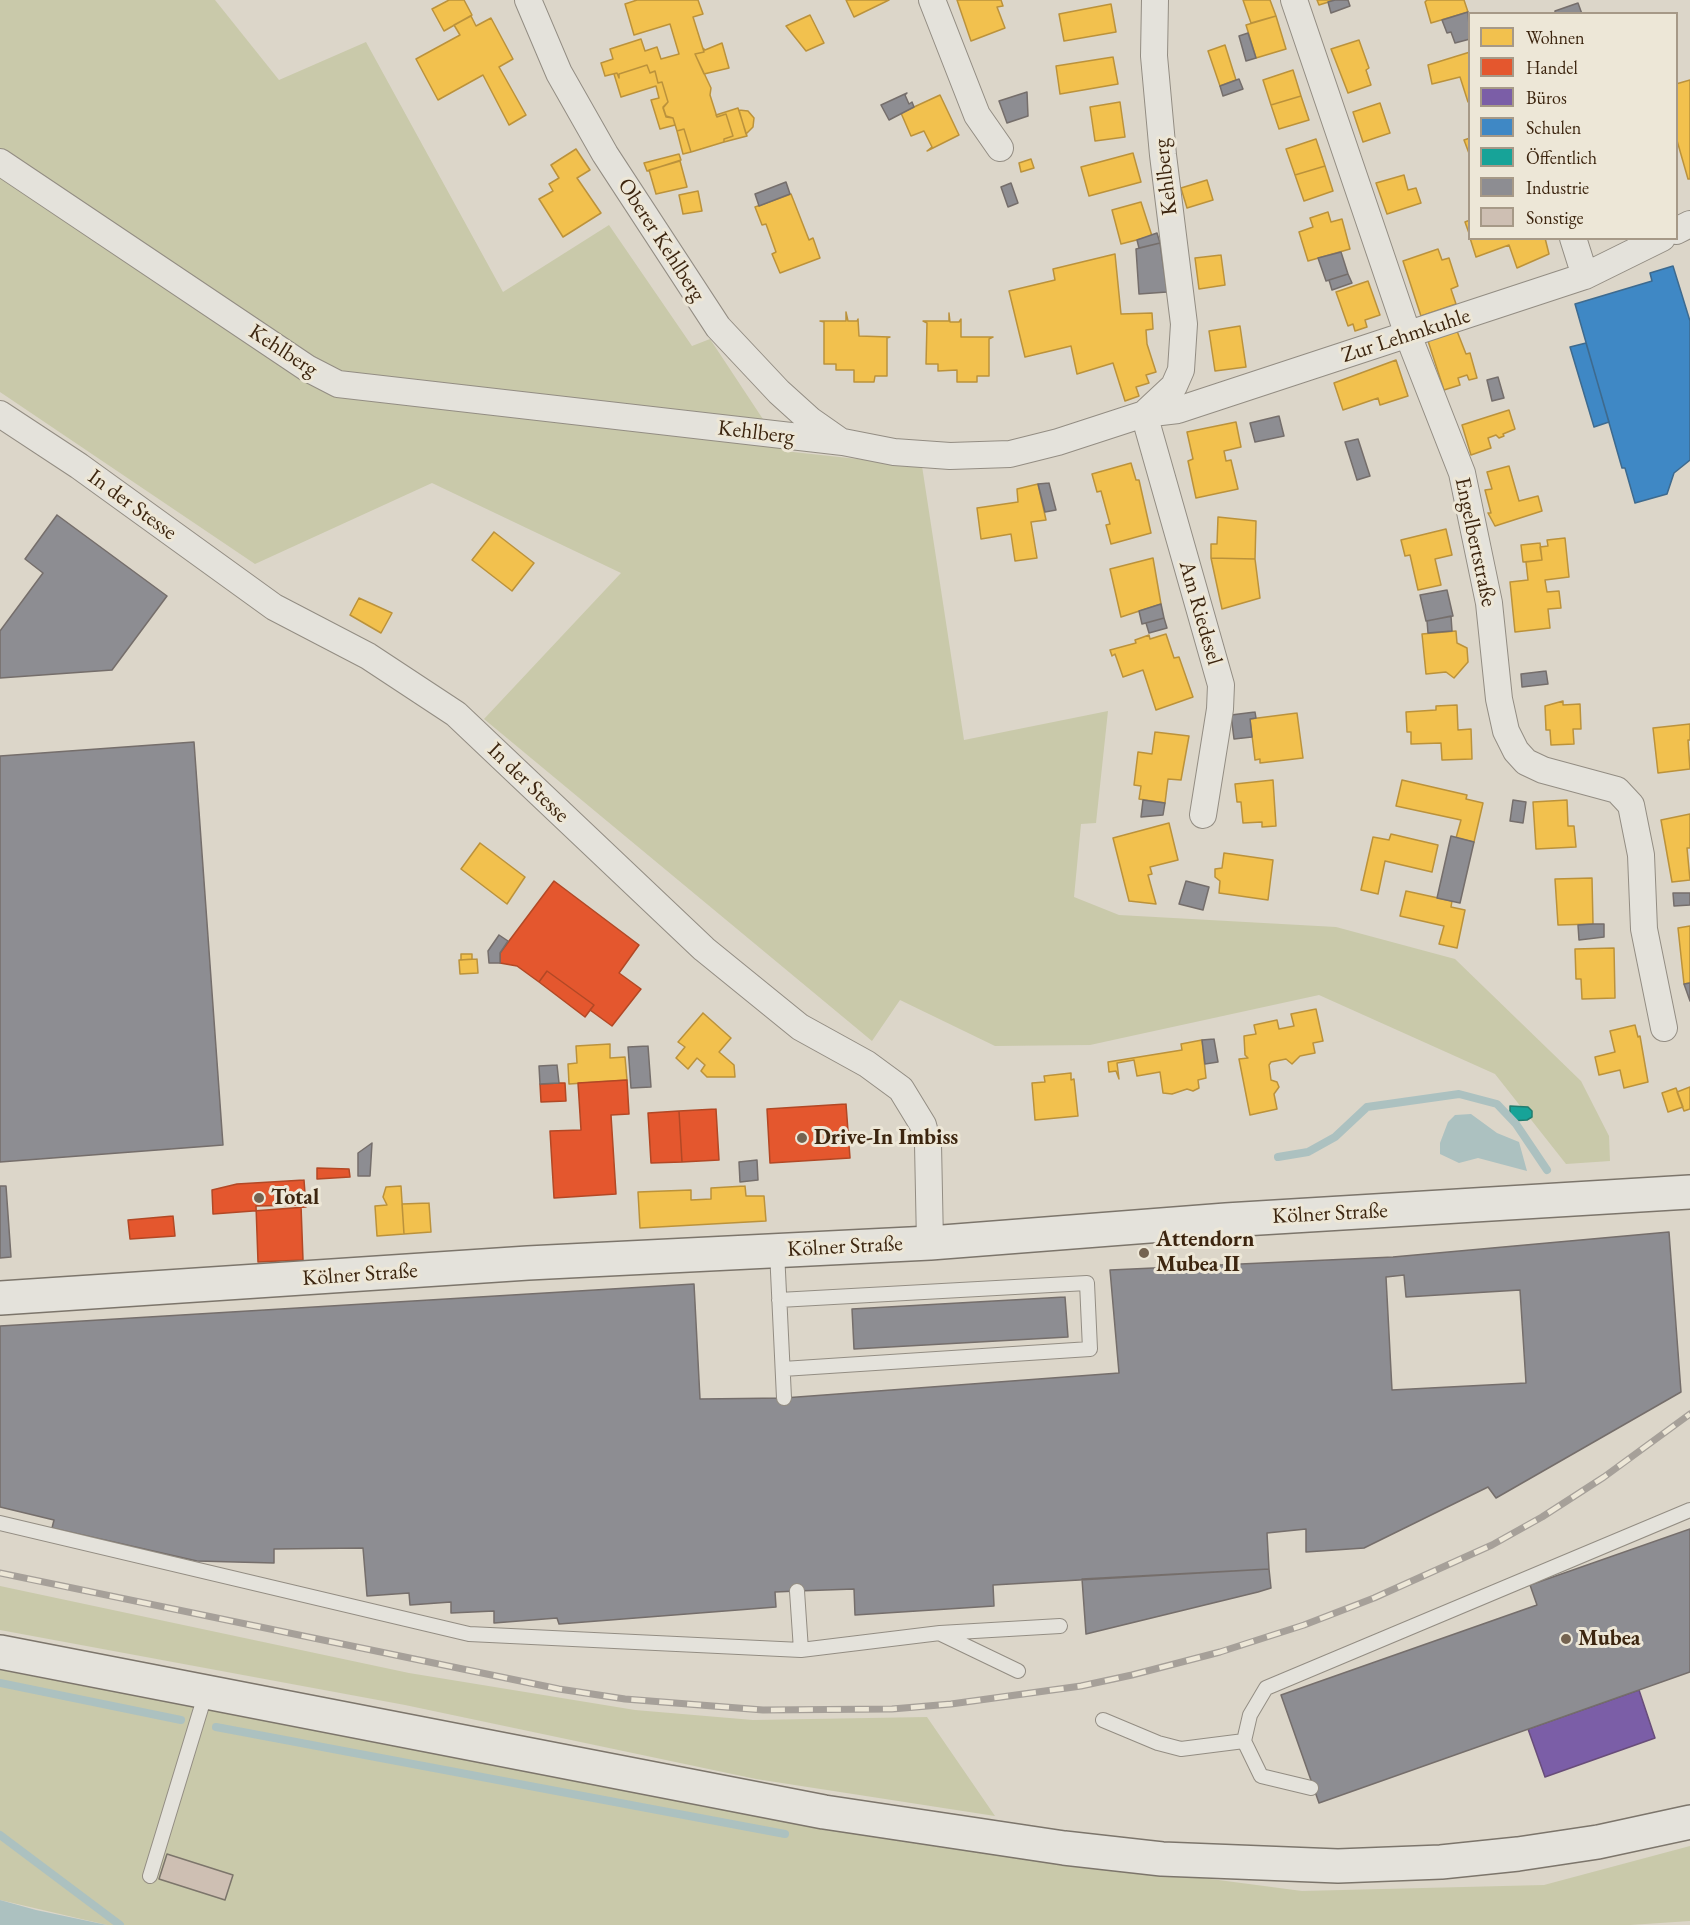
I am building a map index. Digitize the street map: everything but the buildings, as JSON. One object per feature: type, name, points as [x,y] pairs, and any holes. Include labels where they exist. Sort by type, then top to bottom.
[{"type":"main road","name":"Kölner Straße","points":[[0,1298],[528,1263],[930,1243],[1226,1220],[1690,1192]]},
{"type":"main road","points":[[0,1652],[824,1812],[1064,1848],[1162,1859],[1338,1866],[1441,1862],[1598,1842],[1690,1822]]},
{"type":"street","name":"Oberer Kehlberg","points":[[528,0],[559,74],[599,144],[718,327],[810,420],[843,442]]},
{"type":"street","points":[[932,0],[977,115],[1000,148]]},
{"type":"street","name":"Kehlberg","points":[[0,162],[307,368],[338,384],[843,442],[894,452],[950,456],[1010,454],[1058,442],[1144,414],[1174,386],[1184,350],[1184,324],[1163,155],[1154,56],[1155,0]]},
{"type":"street","name":"Engelbertstraße","points":[[1294,0],[1408,336],[1462,473],[1489,603],[1502,716],[1516,751],[1527,762],[1543,770],[1617,790],[1626,796],[1631,805],[1641,855],[1644,929],[1664,1028]]},
{"type":"street","points":[[1574,240],[1585,276]]},
{"type":"street","name":"Zur Lehmkuhle","points":[[1144,414],[1178,410],[1408,336],[1585,276],[1658,240]]},
{"type":"street","name":"In der Stesse","points":[[0,414],[79,466],[274,607],[368,656],[456,714],[704,949],[800,1027],[867,1064],[901,1089],[923,1125],[928,1144],[930,1243]]},
{"type":"street","name":"Am Riedesel","points":[[1144,414],[1221,686],[1220,709],[1203,815]]},
{"type":"lane","points":[[777,1251],[784,1398]]},
{"type":"lane","points":[[779,1300],[1087,1283],[1090,1348],[783,1369]]},
{"type":"lane","points":[[1311,1788],[1261,1776],[1244,1741],[1250,1714],[1266,1688],[1690,1510]]},
{"type":"lane","points":[[0,1523],[469,1634],[801,1650],[940,1633],[1060,1626]]},
{"type":"lane","points":[[797,1591],[801,1650]]},
{"type":"lane","points":[[940,1633],[1018,1671]]},
{"type":"lane","points":[[150,1876],[206,1692]]},
{"type":"lane","points":[[1103,1720],[1158,1743],[1181,1749],[1244,1741]]},
{"type":"green space","points":[[0,0],[215,0],[279,80],[366,42],[503,292],[609,225],[692,346],[710,339],[784,451],[922,466],[964,740],[1108,711],[1096,823],[1081,824],[1074,897],[1119,915],[1336,927],[1455,959],[1581,1081],[1609,1136],[1610,1161],[1566,1164],[1495,1074],[1319,995],[1090,1045],[995,1046],[900,1000],[872,1041],[484,719],[621,573],[432,483],[255,564],[0,392]]},
{"type":"green space","points":[[0,1586],[409,1673],[635,1710],[753,1720],[927,1717],[995,1816],[756,1779],[405,1705],[0,1630]]},
{"type":"green space","points":[[0,1670],[854,1832],[1302,1891],[1544,1885],[1690,1846],[1690,1921],[1630,1925],[107,1925],[0,1900]]},
{"type":"shaded area","points":[[1471,1114],[1497,1133],[1519,1142],[1527,1171],[1478,1158],[1459,1163],[1440,1154],[1440,1143],[1448,1122],[1455,1115]]},
{"type":"shaded area","points":[[0,1900],[36,1910],[107,1925],[0,1925]]},
{"type":"waterway","points":[[1278,1157],[1308,1152],[1335,1137],[1367,1107],[1459,1094],[1497,1104],[1516,1124],[1547,1170]]},
{"type":"waterway","points":[[0,1683],[181,1720]]},
{"type":"waterway","points":[[216,1727],[785,1834]]},
{"type":"waterway","points":[[0,1835],[120,1925]]},
{"type":"railway","points":[[0,1573],[559,1689],[625,1699],[763,1710],[892,1709],[951,1704],[1081,1686],[1132,1675],[1220,1652],[1304,1625],[1374,1598],[1492,1545],[1542,1517],[1604,1477],[1690,1414]]},
{"type":"place","name":"Drive-In Imbiss","points":[[802,1138]]},
{"type":"place","name":"Total","points":[[259,1198]]},
{"type":"place","name":"Attendorn Mubea II","points":[[1144,1253]]},
{"type":"place","name":"Mubea","points":[[1566,1639]]}]
